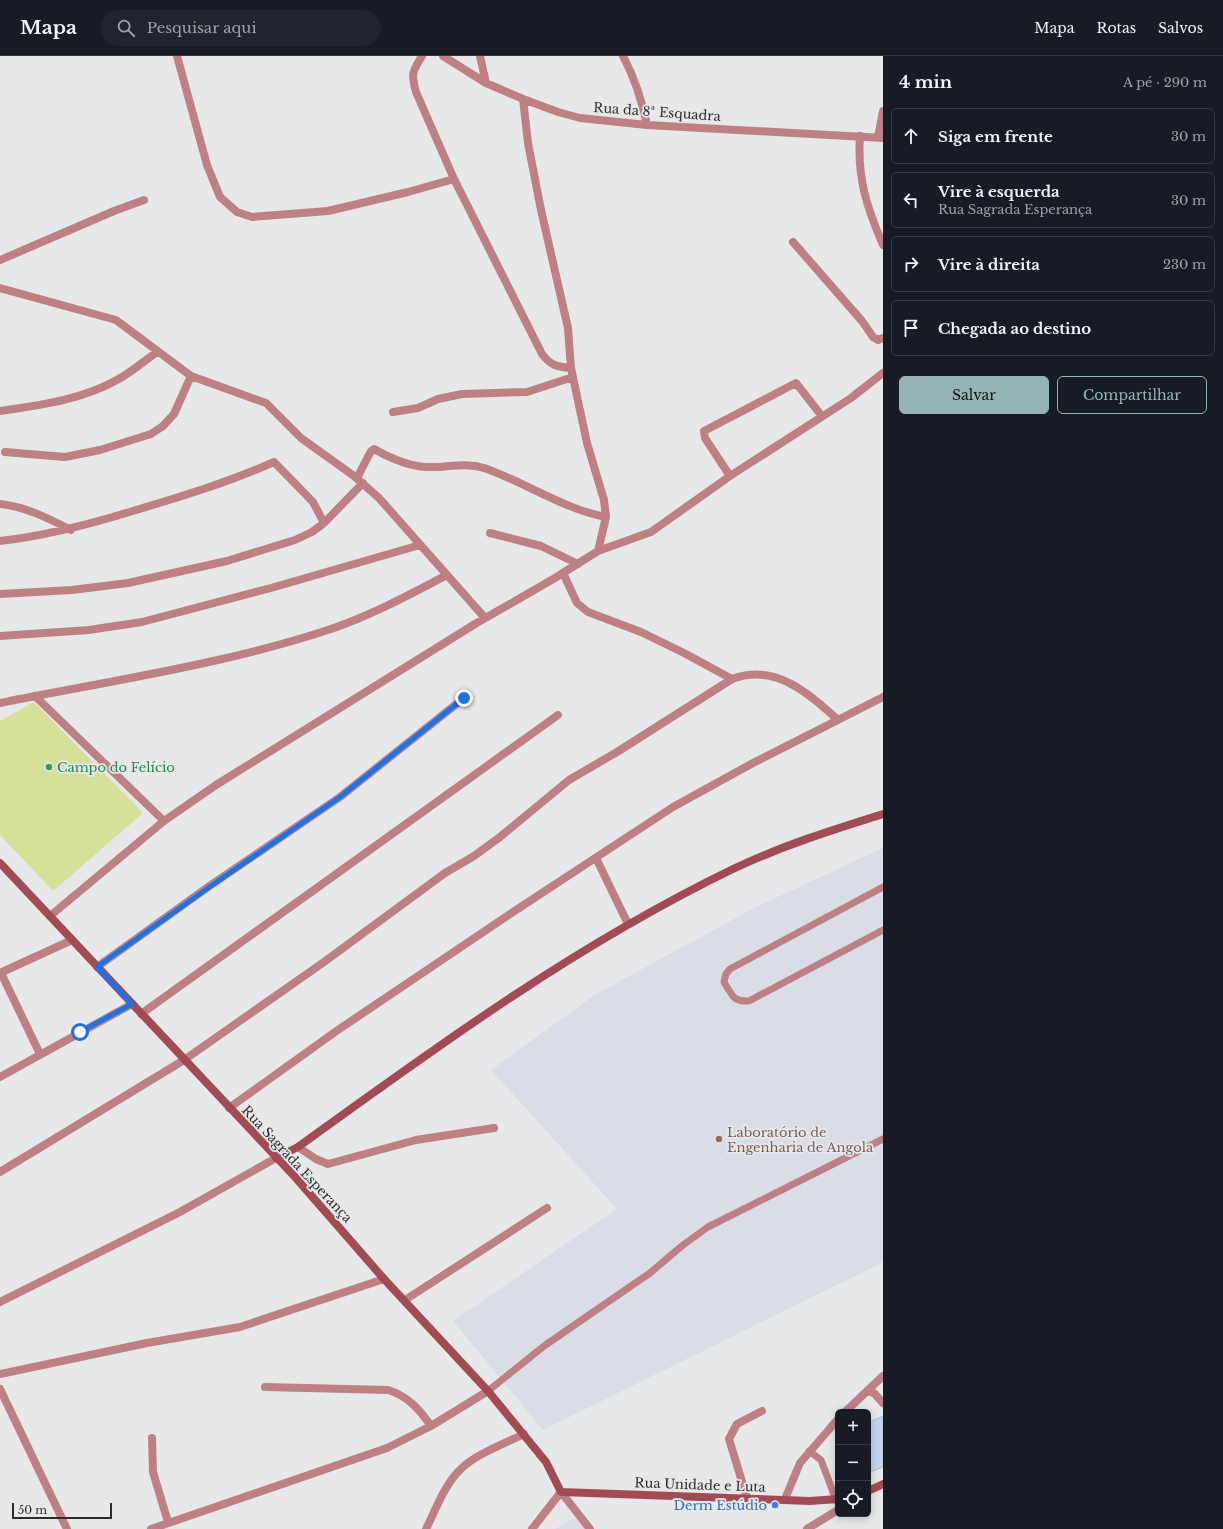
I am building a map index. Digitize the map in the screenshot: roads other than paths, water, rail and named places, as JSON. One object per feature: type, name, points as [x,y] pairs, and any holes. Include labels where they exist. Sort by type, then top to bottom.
[{"type":"street","points":[[177,56],[207,164],[220,197],[237,212],[252,217],[328,211],[408,192],[454,179]]},
{"type":"street","points":[[422,56],[413,71],[412,79],[416,92],[454,179],[542,354],[549,363],[558,367],[571,368]]},
{"type":"street","name":"Rua da 8ª Esquadra","points":[[443,56],[486,83],[523,99],[558,112],[580,118],[647,126],[880,137]]},
{"type":"street","points":[[480,56],[486,83]]},
{"type":"street","points":[[623,56],[634,78],[642,100],[647,126]]},
{"type":"street","points":[[523,99],[528,143],[541,210],[568,328],[571,368],[587,443],[604,500],[606,517],[598,551]]},
{"type":"street","points":[[880,137],[883,111]]},
{"type":"street","points":[[860,136],[859,150],[865,199],[883,245]]},
{"type":"street","points":[[0,260],[114,211],[144,200]]},
{"type":"street","points":[[793,242],[862,321],[873,337],[878,340],[883,338]]},
{"type":"street","points":[[0,288],[116,320],[191,376],[266,403],[301,438],[360,481],[379,498],[485,618]]},
{"type":"street","points":[[0,411],[61,402],[84,395],[126,375],[157,352]]},
{"type":"street","points":[[50,916],[164,821],[216,785],[485,618],[598,551],[651,532],[730,476],[821,415],[851,398],[883,373]]},
{"type":"street","points":[[5,452],[65,456],[100,450],[151,434],[163,426],[174,414],[191,376]]},
{"type":"street","points":[[393,412],[418,408],[438,399],[462,394],[527,392],[573,377]]},
{"type":"street","points":[[730,476],[705,438],[704,431],[796,383],[821,415]]},
{"type":"street","points":[[0,594],[79,589],[128,583],[227,561],[295,540],[312,532],[324,523],[360,481],[371,451],[374,450],[406,463],[425,467],[471,465],[483,468],[515,480],[580,510],[606,517]]},
{"type":"street","points":[[0,542],[72,530],[190,494],[241,476],[274,462],[313,502],[324,523]]},
{"type":"street","points":[[0,504],[17,506],[40,514],[72,530]]},
{"type":"street","points":[[490,533],[542,546],[578,564]]},
{"type":"street","points":[[0,636],[89,630],[142,622],[271,588],[420,545]]},
{"type":"street","points":[[563,573],[577,603],[588,612],[641,632],[684,652],[732,679]]},
{"type":"street","points":[[0,702],[206,661],[288,642],[333,628],[389,606],[447,575]]},
{"type":"street","points":[[0,1172],[184,1060],[324,962],[445,873],[474,856],[500,837],[568,780],[617,752],[732,679],[745,674],[758,674],[775,677],[799,688],[816,700],[837,719]]},
{"type":"street","points":[[35,696],[164,821]]},
{"type":"street","points":[[229,1108],[335,1032],[510,914],[673,807],[837,719],[883,697]]},
{"type":"street","points":[[97,967],[340,797],[464,698]]},
{"type":"street","points":[[142,1014],[558,715]]},
{"type":"street","points":[[0,1302],[180,1212],[298,1147],[473,1021],[571,958],[628,924],[734,868],[784,847],[883,814]]},
{"type":"street","points":[[596,858],[628,924]]},
{"type":"street","name":"Rua Sagrada Esperança","points":[[0,863],[296,1178],[384,1279],[488,1391],[546,1462],[562,1492]]},
{"type":"street","points":[[40,1054],[0,973],[72,940]]},
{"type":"street","points":[[0,1077],[132,1004]]},
{"type":"street","points":[[298,1147],[316,1159],[328,1164],[416,1140],[494,1128]]},
{"type":"street","points":[[405,1300],[547,1208]]},
{"type":"street","points":[[0,1374],[147,1343],[240,1327],[384,1279]]},
{"type":"street","points":[[848,1409],[883,1376]]},
{"type":"street","points":[[265,1387],[388,1390],[400,1394],[418,1409],[432,1426]]},
{"type":"street","points":[[0,1389],[66,1529]]},
{"type":"street","points":[[868,1390],[875,1394],[883,1402]]},
{"type":"street","points":[[151,1529],[387,1448],[432,1426],[488,1391]]},
{"type":"street","points":[[747,1498],[729,1439],[737,1424],[762,1411]]},
{"type":"street","points":[[785,1500],[794,1473],[809,1451],[835,1422]]},
{"type":"street","points":[[426,1529],[452,1479],[462,1468],[471,1461],[524,1434]]},
{"type":"street","points":[[152,1438],[153,1472],[168,1522]]},
{"type":"street","points":[[871,1490],[883,1484]]},
{"type":"street","points":[[532,1529],[562,1492],[590,1529]]},
{"type":"street","name":"Rua Unidade e Luta","points":[[562,1492],[785,1500],[835,1500]]},
{"type":"street","points":[[807,1529],[835,1512]]},
{"type":"lane","points":[[883,887],[730,969],[726,974],[724,982],[735,999],[741,1002],[749,1001],[883,930]]},
{"type":"lane","points":[[488,1391],[544,1346],[650,1273],[683,1245],[708,1227],[883,1139]]},
{"type":"lane","points":[[809,1451],[821,1460],[835,1495]]},
{"type":"place","name":"Campo do Felício","points":[[49,767]]},
{"type":"place","name":"Laboratório de Engenharia de Angola","points":[[719,1139]]},
{"type":"place","name":"Derm Estúdio","points":[[775,1505]]}]
